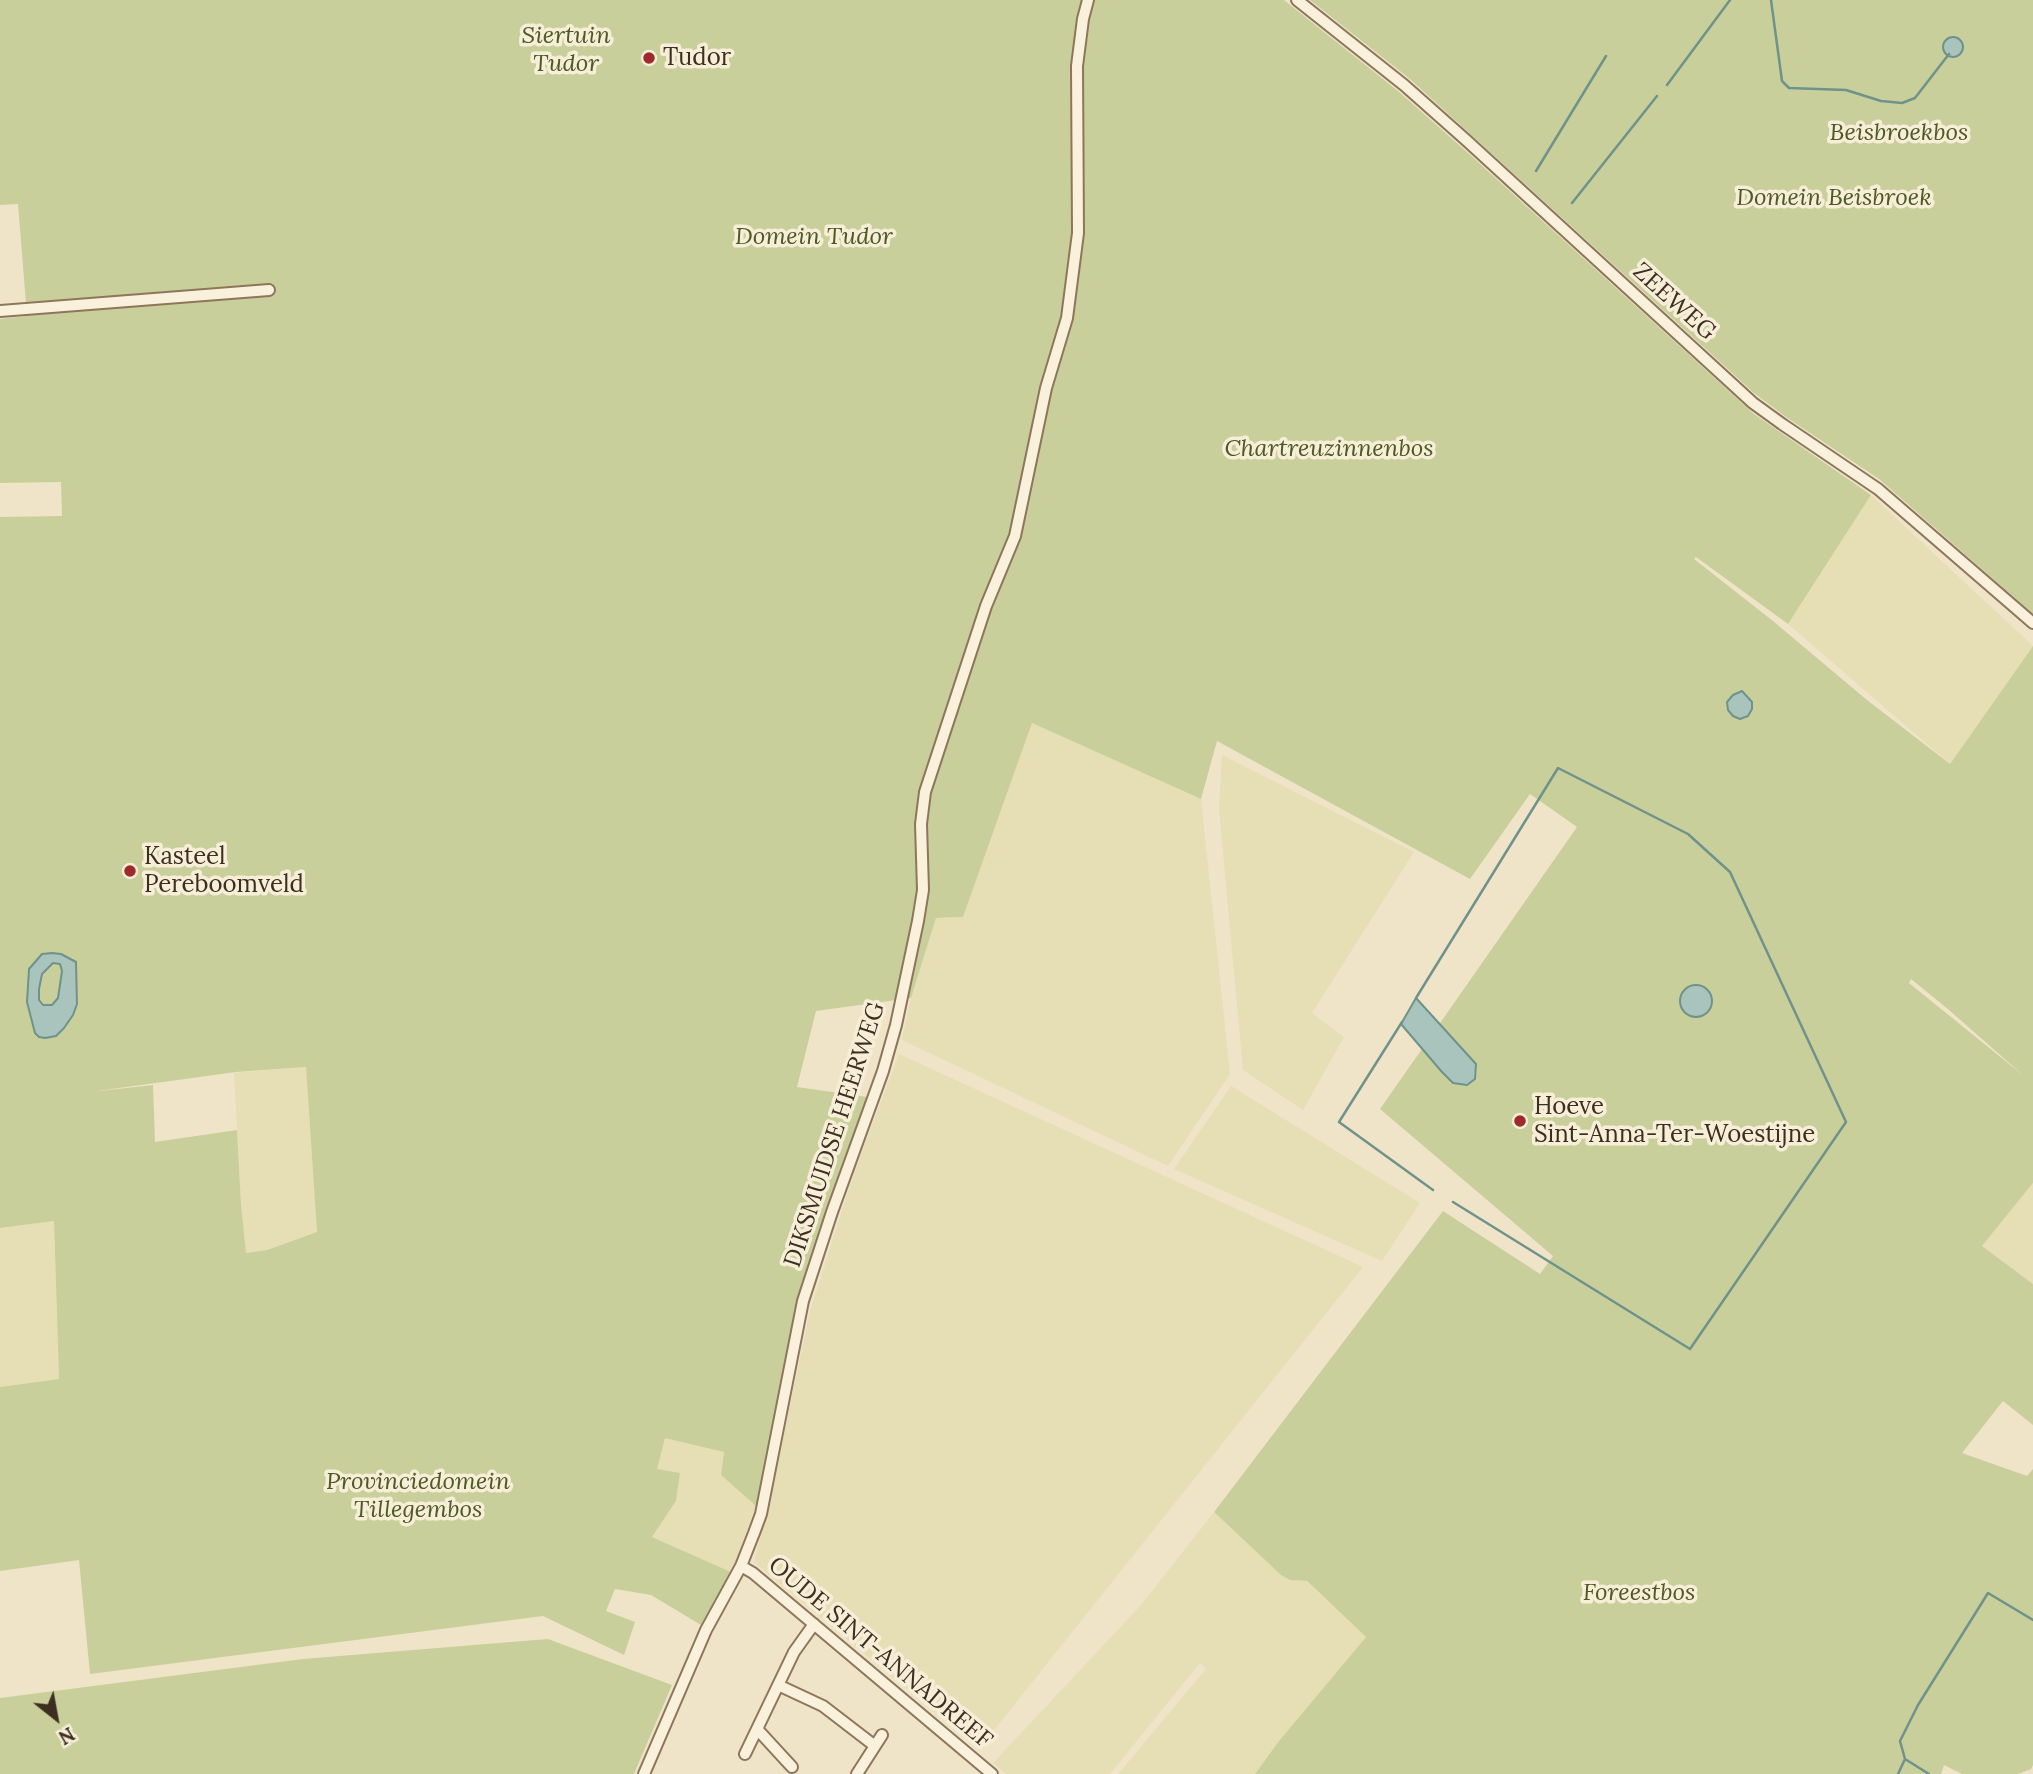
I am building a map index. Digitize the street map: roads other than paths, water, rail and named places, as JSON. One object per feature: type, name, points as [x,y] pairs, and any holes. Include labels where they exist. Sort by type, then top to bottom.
[{"type":"street","name":"DIKSMUIDSE HEERWEG","points":[[644,1774],[706,1630],[747,1553],[761,1514],[803,1301],[896,1025],[923,890],[921,824],[925,792],[986,606],[1015,536],[1046,388],[1067,318],[1078,233],[1077,66],[1088,0]]},
{"type":"street","name":"ZEEWEG","points":[[1297,0],[1445,121],[1753,403],[1878,489],[2033,623]]},
{"type":"street","points":[[0,311],[269,290]]},
{"type":"street","name":"OUDE SINT-ANNADREEF","points":[[741,1566],[814,1624],[983,1771]]},
{"type":"street","points":[[745,1754],[794,1652],[814,1624]]},
{"type":"street","points":[[778,1685],[823,1706],[874,1746]]},
{"type":"street","points":[[757,1730],[792,1767]]},
{"type":"street","points":[[857,1774],[882,1735]]},
{"type":"water","points":[[1953,37],[1960,40],[1963,47],[1960,54],[1953,57],[1946,54],[1943,47],[1946,40]]},
{"type":"water","points":[[1742,691],[1752,702],[1752,709],[1748,716],[1740,719],[1728,710],[1727,702]]},
{"type":"water","points":[[42,954],[61,954],[76,962],[77,1004],[73,1015],[56,1036],[45,1038],[35,1033],[27,1002],[29,969]],"holes":[[[53,963],[60,964],[62,971],[58,998],[52,1005],[43,1005],[39,1000],[42,974]]]},
{"type":"water","points":[[1696,985],[1708,989],[1712,1001],[1708,1013],[1696,1017],[1684,1013],[1680,1001],[1684,989]]},
{"type":"water","points":[[1416,998],[1476,1064],[1475,1079],[1467,1085],[1453,1083],[1401,1024]]},
{"type":"waterway","points":[[1667,85],[1730,0]]},
{"type":"waterway","points":[[1771,0],[1782,81],[1789,88],[1846,90],[1881,101],[1902,103],[1915,98],[1949,54]]},
{"type":"waterway","points":[[1536,171],[1606,56]]},
{"type":"waterway","points":[[1572,203],[1657,96]]},
{"type":"waterway","points":[[1416,998],[1558,768],[1688,834],[1730,872],[1846,1122],[1690,1349],[1453,1202]]},
{"type":"waterway","points":[[1402,1022],[1339,1122],[1433,1190]]},
{"type":"waterway","points":[[1929,1774],[1905,1759],[1900,1741],[1918,1705],[1988,1593],[2033,1620]]},
{"type":"waterway","points":[[1898,1774],[1905,1759]]},
{"type":"place","name":"Tudor","points":[[649,58]]},
{"type":"place","name":"Kasteel Pereboomveld","points":[[130,871]]},
{"type":"place","name":"Hoeve Sint-Anna-Ter-Woestijne","points":[[1520,1121]]},
{"type":"park label","name":"Siertuin Tudor","points":[[566,50]]},
{"type":"park label","name":"Beisbroekbos","points":[[1899,133]]},
{"type":"park label","name":"Domein Beisbroek","points":[[1834,198]]},
{"type":"park label","name":"Domein Tudor","points":[[814,237]]},
{"type":"park label","name":"Chartreuzinnenbos","points":[[1329,449]]},
{"type":"park label","name":"Provinciedomein Tillegembos","points":[[418,1496]]},
{"type":"park label","name":"Foreestbos","points":[[1639,1593]]}]
